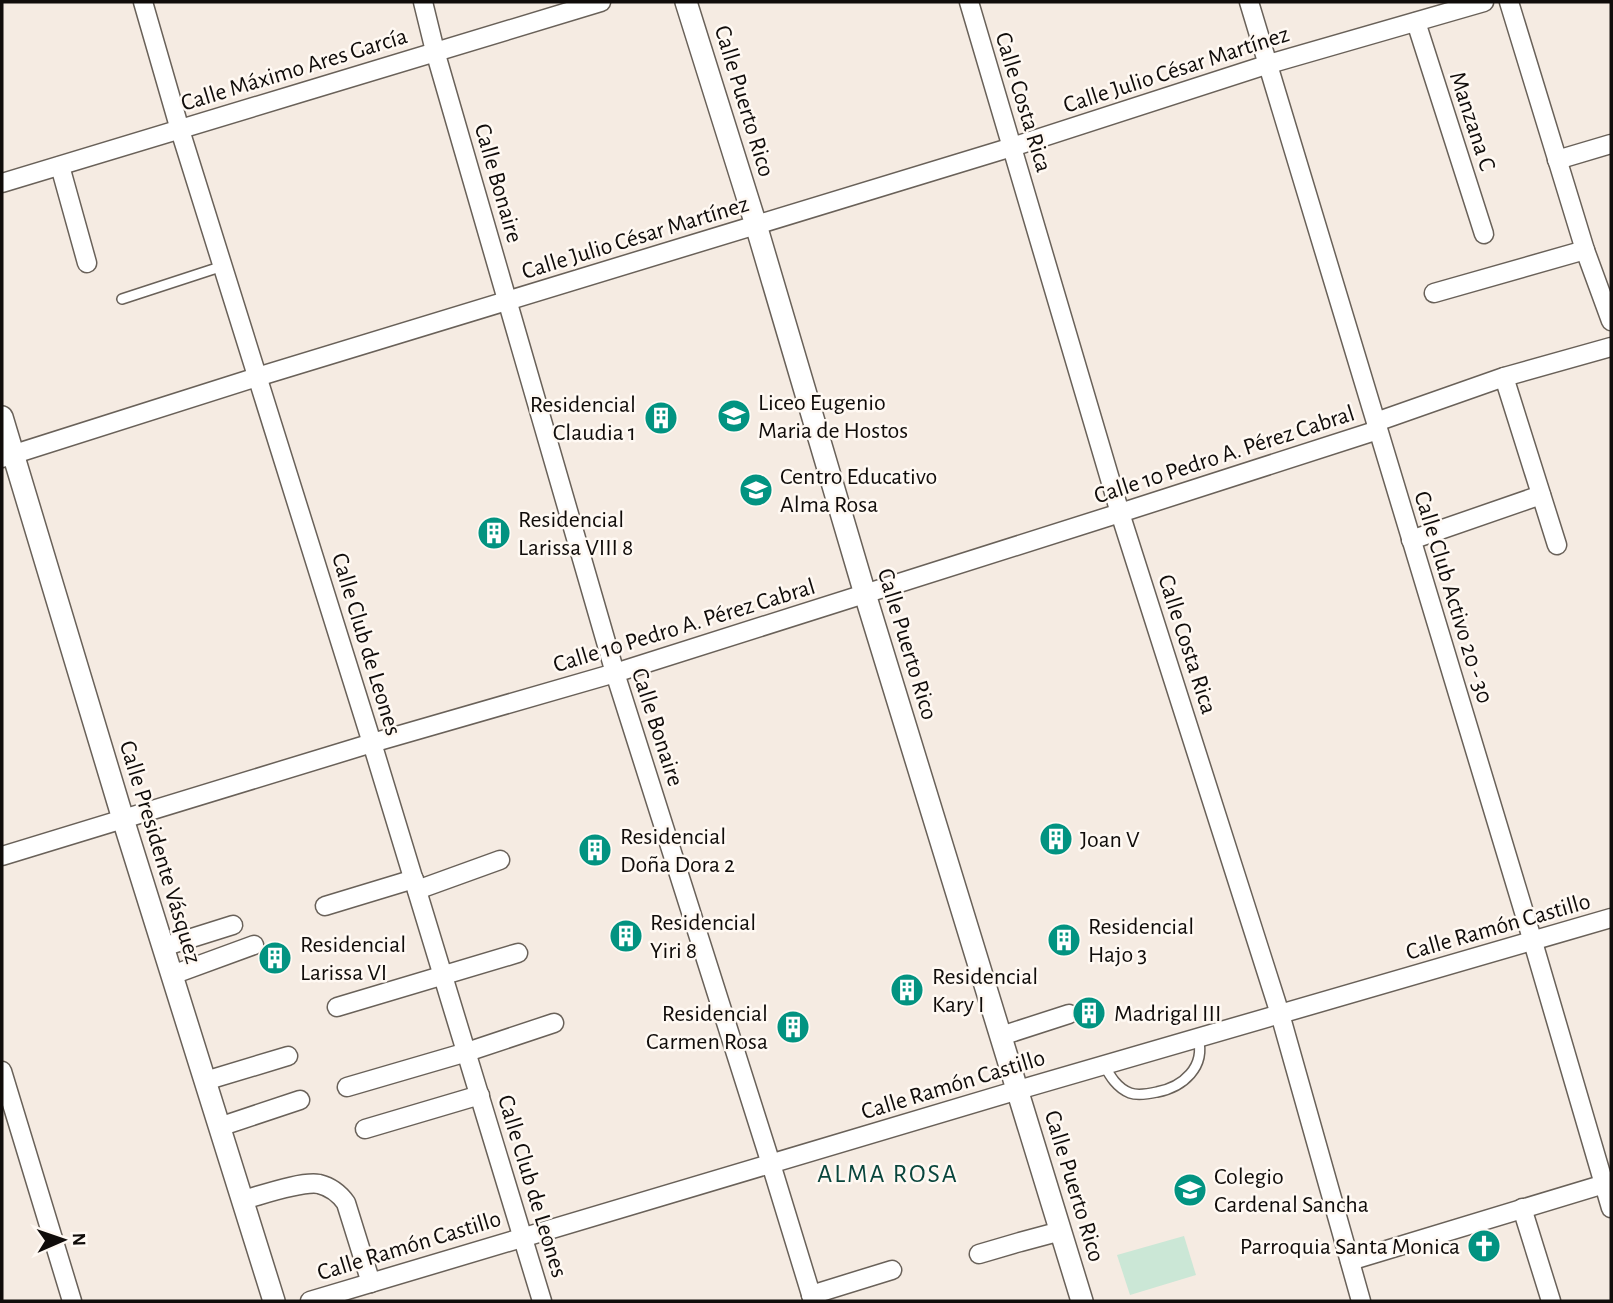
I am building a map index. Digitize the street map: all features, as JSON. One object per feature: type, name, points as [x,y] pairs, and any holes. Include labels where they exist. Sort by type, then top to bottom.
[{"type":"street","name":"Calle Club de Leones","points":[[143,2],[180,130],[372,743],[542,1301]]},
{"type":"street","name":"Calle Bonaire","points":[[423,2],[615,673],[812,1298]]},
{"type":"street","name":"Calle Máximo Ares García","points":[[2,183],[601,2]]},
{"type":"street","name":"Calle Puerto Rico","points":[[686,2],[1082,1301]]},
{"type":"street","name":"Calle Costa Rica","points":[[969,2],[1120,513],[1280,1014],[1361,1301]]},
{"type":"street","name":"Calle Club Activo 20 - 30","points":[[1249,2],[1608,1183],[1611,1208]]},
{"type":"street","name":"Calle Julio César Martínez","points":[[7,456],[1269,64],[1484,2]]},
{"type":"street","points":[[1509,2],[1585,250],[1611,321]]},
{"type":"street","name":"Manzana C","points":[[1416,22],[1484,234]]},
{"type":"street","points":[[1557,160],[1611,144]]},
{"type":"street","points":[[60,166],[87,263]]},
{"type":"street","points":[[1434,293],[1585,250]]},
{"type":"street","name":"Calle 10 Pedro A. Pérez Cabral","points":[[2,856],[372,743],[615,673],[865,594],[1120,513],[1377,426],[1504,377],[1611,346]]},
{"type":"street","points":[[1504,377],[1556,545]]},
{"type":"street","name":"Calle Presidente Vásquez","points":[[2,418],[7,456],[274,1301]]},
{"type":"street","points":[[1411,540],[1541,495]]},
{"type":"street","points":[[325,905],[500,860]]},
{"type":"street","name":"Calle Ramón Castillo","points":[[310,1301],[1018,1090],[1611,918]]},
{"type":"street","points":[[163,947],[233,925]]},
{"type":"street","points":[[172,975],[254,945]]},
{"type":"street","points":[[337,1007],[518,953]]},
{"type":"street","points":[[1001,1035],[1069,1014]]},
{"type":"street","points":[[347,1087],[554,1023]]},
{"type":"street","points":[[205,1081],[288,1056]]},
{"type":"street","points":[[2,1071],[72,1301]]},
{"type":"street","points":[[365,1129],[480,1095]]},
{"type":"street","points":[[219,1127],[300,1100]]},
{"type":"street","points":[[1350,1261],[1608,1183]]},
{"type":"street","points":[[243,1199],[307,1184],[331,1188],[346,1203],[371,1283]]},
{"type":"street","points":[[1522,1208],[1551,1301]]},
{"type":"street","points":[[979,1254],[1061,1231]]},
{"type":"street","points":[[812,1298],[892,1270]]},
{"type":"lane","points":[[122,299],[223,266]]},
{"type":"lane","points":[[1104,1065],[1119,1087],[1131,1093],[1145,1095],[1170,1090],[1185,1081],[1195,1068],[1200,1045],[1198,1038]]},
{"type":"green space","points":[[1184,1236],[1196,1275],[1130,1295],[1117,1255]]},
{"type":"place","name":"Liceo Eugenio Maria de Hostos","points":[[734,416]]},
{"type":"place","name":"Residencial Claudia 1","points":[[661,418]]},
{"type":"place","name":"Centro Educativo Alma Rosa","points":[[756,490]]},
{"type":"place","name":"Residencial Larissa VIII 8","points":[[494,533]]},
{"type":"place","name":"Joan V","points":[[1056,839]]},
{"type":"place","name":"Residencial Doña Dora 2","points":[[595,850]]},
{"type":"place","name":"Residencial Yiri 8","points":[[626,936]]},
{"type":"place","name":"Residencial Hajo 3","points":[[1064,940]]},
{"type":"place","name":"Residencial Larissa VI","points":[[275,958]]},
{"type":"place","name":"Residencial Kary I","points":[[907,990]]},
{"type":"place","name":"Madrigal III","points":[[1089,1013]]},
{"type":"place","name":"Residencial Carmen Rosa","points":[[793,1027]]},
{"type":"place","name":"Colegio Cardenal Sancha","points":[[1190,1190]]},
{"type":"place","name":"Parroquia Santa Monica","points":[[1484,1246]]},
{"type":"district","name":"ALMA ROSA","points":[[888,1173]]}]
